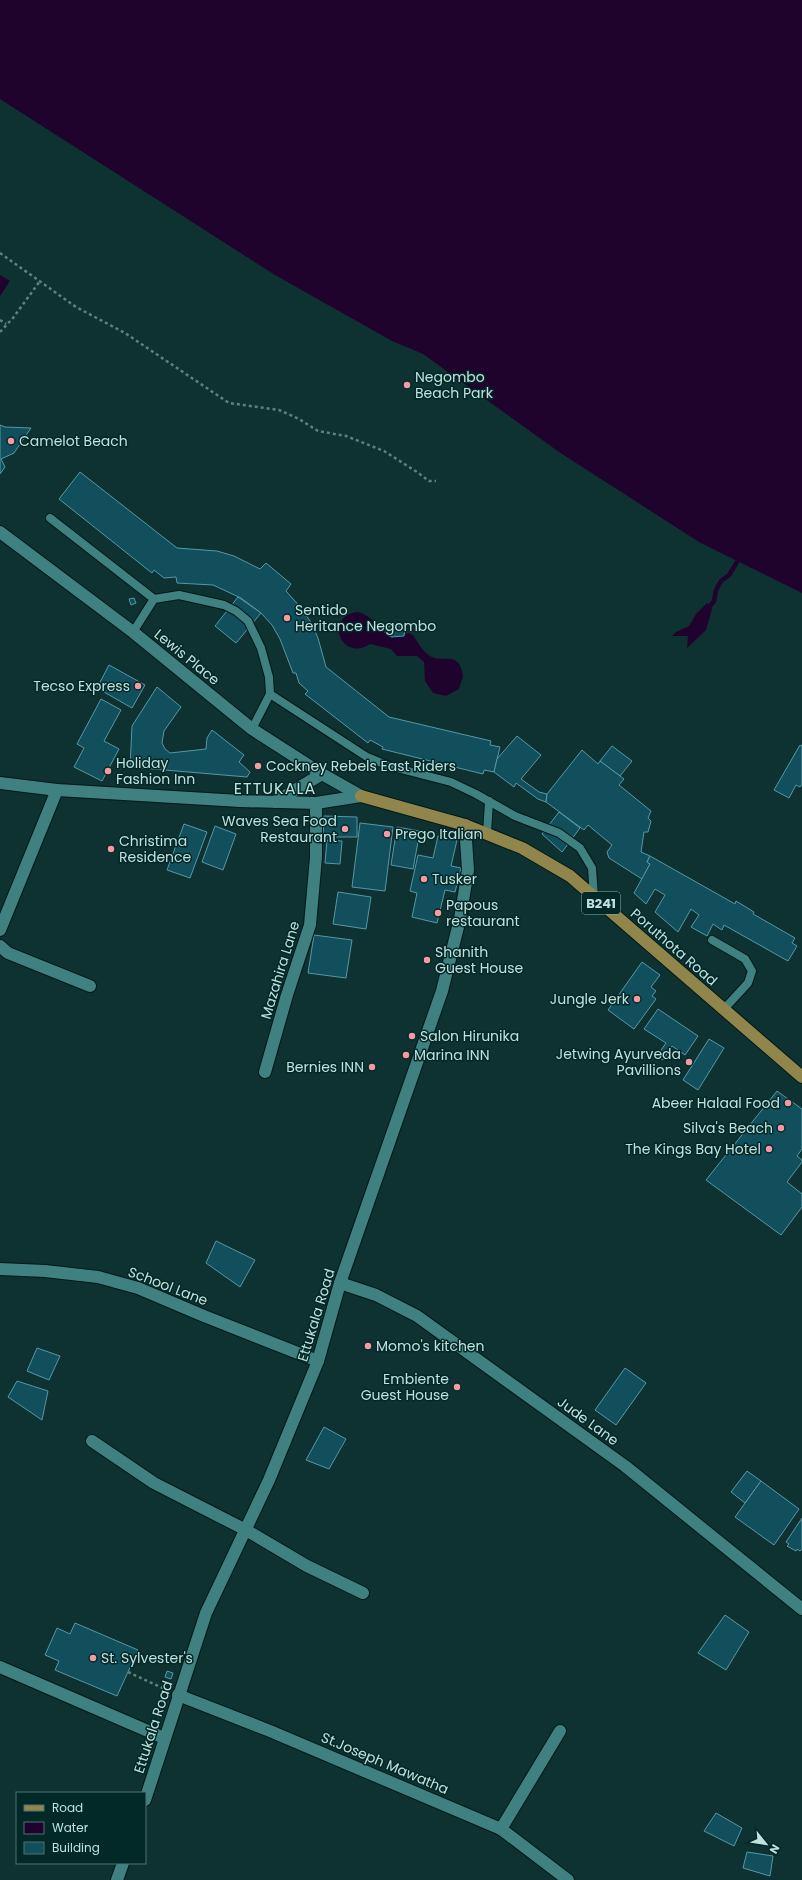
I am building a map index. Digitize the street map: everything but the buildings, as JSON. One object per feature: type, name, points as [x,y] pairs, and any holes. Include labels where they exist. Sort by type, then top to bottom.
[{"type":"main road","name":"Poruthota Road","points":[[361,796],[465,824],[522,848],[570,876],[802,1077]]},
{"type":"street","name":"Lewis Place","points":[[0,532],[133,632],[252,729],[322,774],[361,796]]},
{"type":"street","points":[[275,802],[322,774]]},
{"type":"street","points":[[0,783],[57,790],[275,802],[316,803],[361,796]]},
{"type":"street","points":[[0,930],[57,790]]},
{"type":"street","name":"Mazahira Lane","points":[[265,1072],[287,995],[310,925],[316,857],[316,803]]},
{"type":"street","name":"Ettukala Road","points":[[146,1797],[206,1613],[269,1480],[318,1361],[340,1283],[442,991],[460,919],[468,870],[465,824]]},
{"type":"street","points":[[0,946],[8,953],[90,986]]},
{"type":"street","name":"School Lane","points":[[0,1269],[98,1277],[138,1288],[318,1361]]},
{"type":"street","name":"Jude Lane","points":[[340,1283],[376,1295],[417,1316],[625,1466],[802,1609]]},
{"type":"street","points":[[92,1441],[154,1483],[246,1530],[307,1566],[363,1593]]},
{"type":"street","points":[[0,1667],[164,1738]]},
{"type":"street","name":"St.Joseph Mawatha","points":[[178,1695],[270,1730],[501,1829],[568,1880]]},
{"type":"street","points":[[501,1829],[560,1731]]},
{"type":"street","points":[[117,1880],[124,1864]]},
{"type":"lane","points":[[50,518],[154,599],[179,595],[224,605],[236,611],[248,621],[261,648],[269,677],[270,694],[252,729]]},
{"type":"lane","points":[[133,632],[154,599]]},
{"type":"lane","points":[[270,694],[367,757],[389,766],[451,782],[489,801],[514,816],[559,833],[580,848],[592,868],[594,897]]},
{"type":"lane","points":[[488,833],[489,801]]},
{"type":"lane","points":[[712,940],[745,959],[752,971],[748,983],[724,1009]]},
{"type":"path","points":[[0,253],[76,307],[125,333],[229,403],[279,410],[299,419],[318,431],[346,436],[384,451],[429,481],[436,481]]},
{"type":"path","points":[[0,332],[13,318],[40,280]]},
{"type":"path","points":[[0,320],[6,324]]},
{"type":"path","points":[[128,1672],[178,1695]]},
{"type":"water","points":[[0,0],[802,0],[802,593],[699,542],[559,452],[423,354],[392,341],[275,275],[0,99]]},
{"type":"water","points":[[0,275],[10,281],[0,296]]},
{"type":"water","points":[[707,603],[712,609],[706,630],[687,648],[688,636],[672,636],[676,632],[689,626],[696,614]]},
{"type":"water","points":[[358,612],[364,614],[388,631],[395,634],[401,635],[408,633],[413,635],[423,650],[432,657],[455,660],[461,668],[463,676],[459,689],[446,696],[433,693],[425,681],[424,662],[417,656],[397,656],[391,649],[370,644],[359,648],[351,647],[344,643],[340,636],[339,628],[341,621],[348,615]]},
{"type":"waterway","points":[[710,606],[714,601],[716,590],[721,581],[729,575],[737,562]]},
{"type":"place","name":"Negombo Beach Park","points":[[407,385]]},
{"type":"place","name":"Camelot Beach","points":[[11,441]]},
{"type":"place","name":"Sentido Heritance Negombo","points":[[287,618]]},
{"type":"place","name":"Tecso Express","points":[[138,686]]},
{"type":"place","name":"Cockney Rebels East Riders","points":[[258,766]]},
{"type":"place","name":"Holiday Fashion Inn","points":[[108,771]]},
{"type":"place","name":"Waves Sea Food Restaurant","points":[[345,829]]},
{"type":"place","name":"Prego Italian","points":[[387,834]]},
{"type":"place","name":"Christima Residence","points":[[111,849]]},
{"type":"place","name":"Tusker","points":[[424,879]]},
{"type":"place","name":"Papous restaurant","points":[[438,913]]},
{"type":"place","name":"Shanith Guest House","points":[[427,960]]},
{"type":"place","name":"Jungle Jerk","points":[[637,999]]},
{"type":"place","name":"Salon Hirunika","points":[[412,1036]]},
{"type":"place","name":"Marina INN","points":[[406,1055]]},
{"type":"place","name":"Jetwing Ayurveda Pavillions","points":[[689,1062]]},
{"type":"place","name":"Bernies INN","points":[[372,1067]]},
{"type":"place","name":"Abeer Halaal Food","points":[[788,1103]]},
{"type":"place","name":"Silva's Beach","points":[[781,1128]]},
{"type":"place","name":"The Kings Bay Hotel","points":[[769,1149]]},
{"type":"place","name":"Momo's kitchen","points":[[368,1346]]},
{"type":"place","name":"Embiente Guest House","points":[[457,1387]]},
{"type":"place","name":"St. Sylvester's","points":[[93,1658]]},
{"type":"district","name":"ETTUKALA","points":[[275,788]]}]
